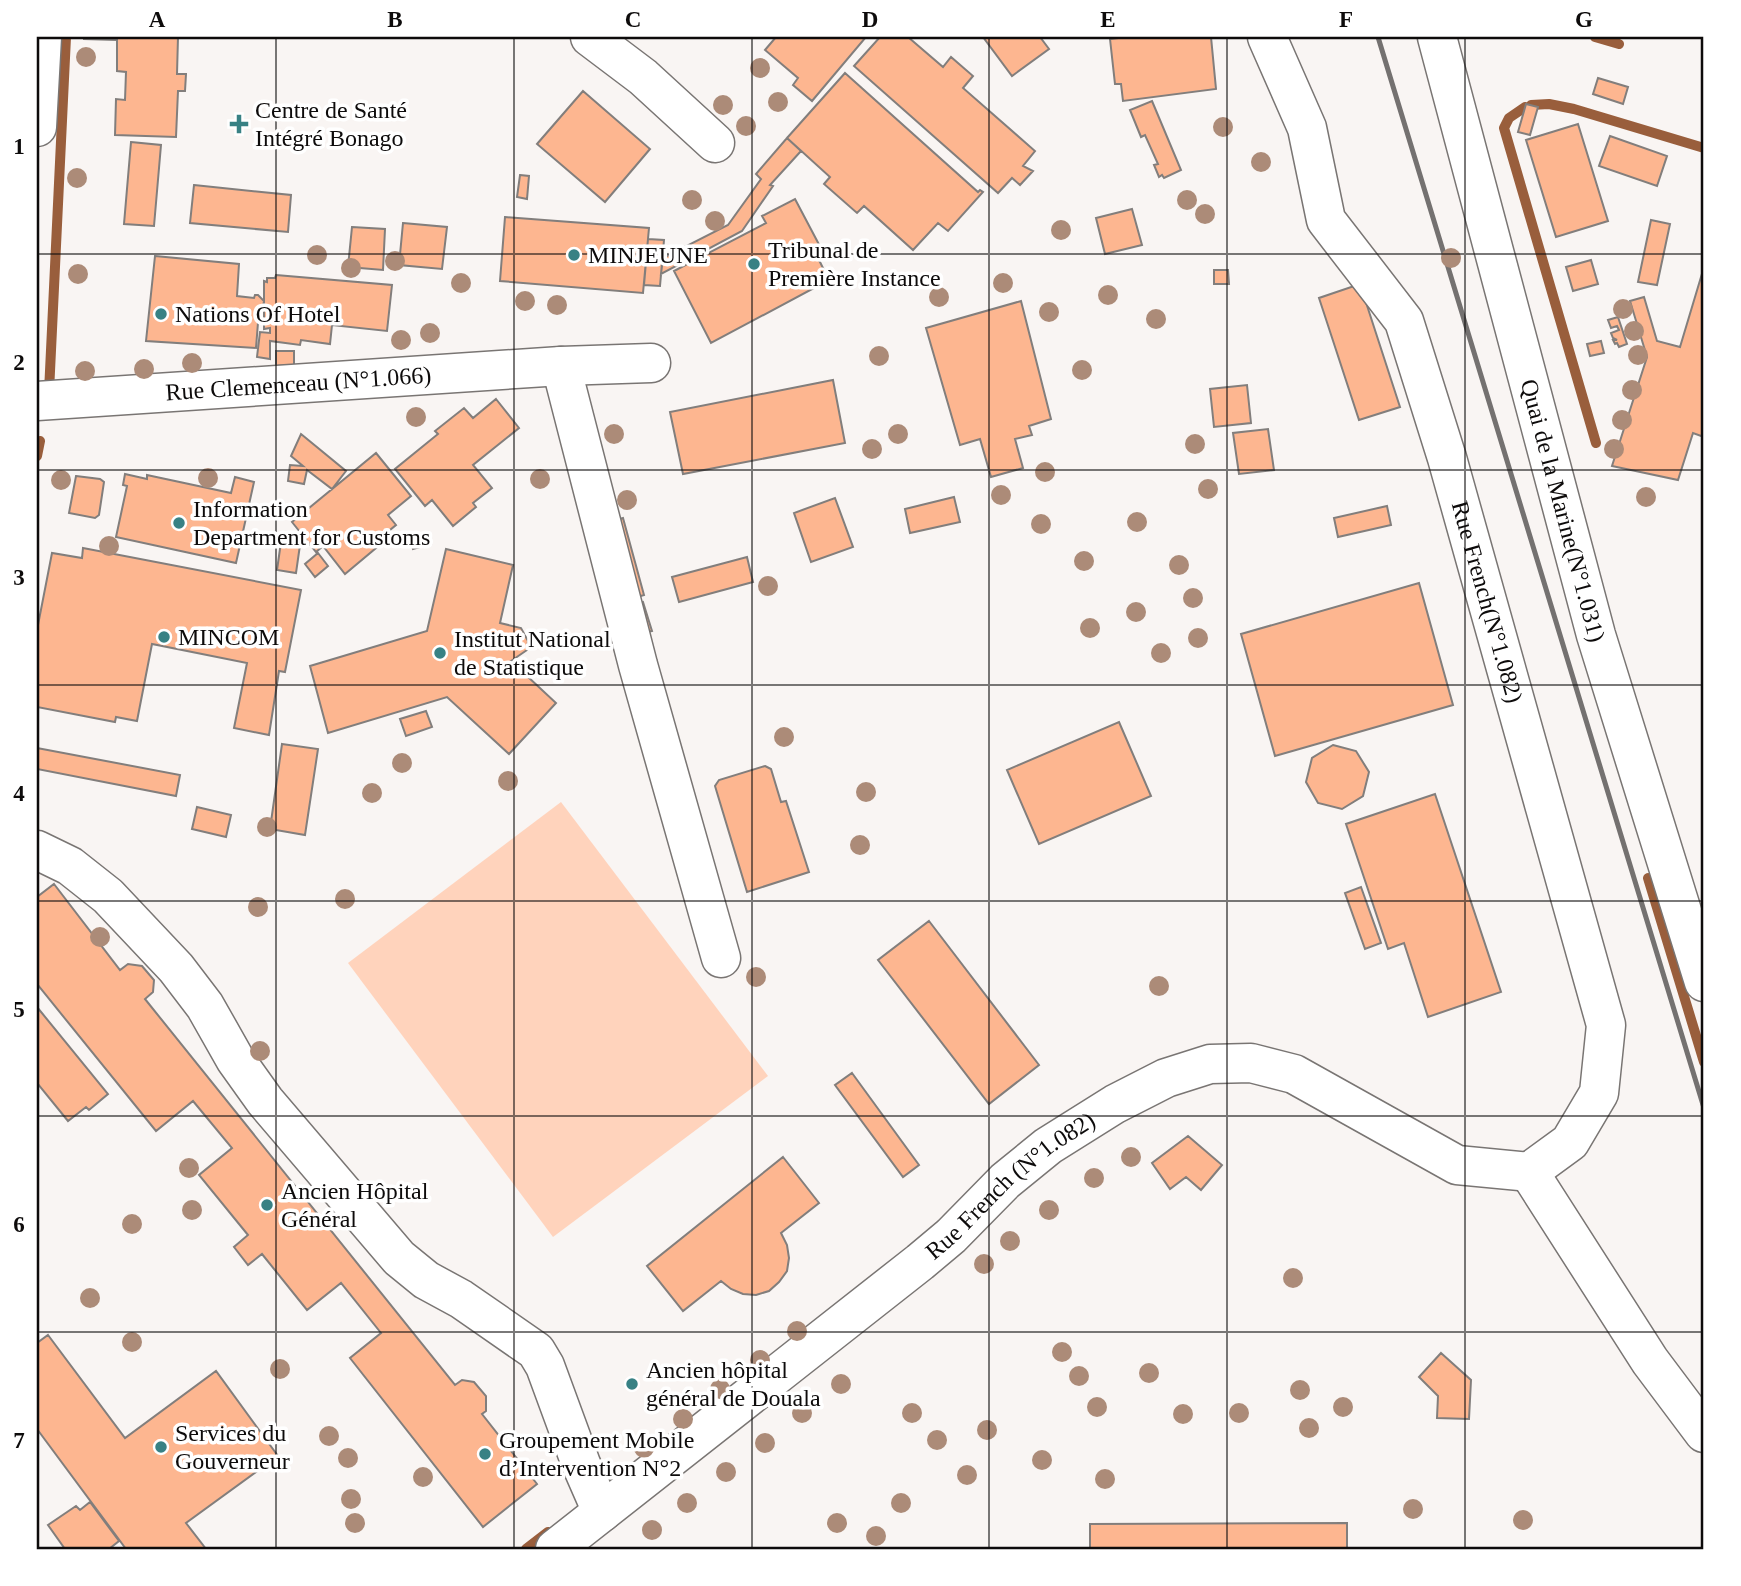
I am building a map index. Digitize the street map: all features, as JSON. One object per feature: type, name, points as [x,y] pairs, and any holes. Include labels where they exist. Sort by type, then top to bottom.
[{"type":"street","points":[[37,127],[42,37]]},
{"type":"street","points":[[590,37],[643,77],[715,143]]},
{"type":"street","name":"Rue French(N°1.082)","points":[[1267,37],[1307,128],[1326,220],[1404,321],[1455,485],[1606,1025],[1599,1093],[1570,1142],[1529,1172]]},
{"type":"street","name":"Quai de la Marine(N°1.031)","points":[[1437,37],[1596,635],[1704,982]]},
{"type":"street","name":"Rue Clemenceau (N°1.066)","points":[[37,401],[561,366],[651,363]]},
{"type":"street","points":[[561,366],[638,666],[721,958]]},
{"type":"street","points":[[37,850],[70,866],[108,896],[176,968],[205,1006],[235,1059],[265,1101],[399,1258],[426,1280],[461,1300],[536,1351],[545,1367],[602,1512]]},
{"type":"street","name":"Rue French (N°1.082)","points":[[555,1549],[920,1262],[951,1236],[1005,1181],[1048,1146],[1115,1104],[1166,1078],[1210,1063],[1251,1063],[1294,1074],[1457,1166],[1529,1172]]},
{"type":"street","points":[[1529,1172],[1650,1361],[1704,1433]]},
{"type":"shaded area","points":[[561,802],[768,1076],[553,1237],[348,963]]},
{"type":"building","points":[[84,37],[178,37],[177,74],[186,74],[185,91],[178,91],[176,137],[115,135],[116,99],[125,100],[126,72],[117,71],[117,40]]},
{"type":"building","points":[[776,37],[866,37],[812,101],[793,85],[798,78],[765,50]]},
{"type":"building","points":[[880,37],[908,37],[943,67],[951,57],[973,76],[963,88],[1035,151],[1023,166],[1033,171],[1020,185],[1012,178],[998,193],[854,66]]},
{"type":"building","points":[[983,37],[1040,37],[1049,49],[1012,76]]},
{"type":"building","points":[[1211,37],[1216,89],[1123,101],[1121,84],[1115,84],[1110,39]]},
{"type":"building","points":[[845,73],[978,192],[983,192],[948,231],[938,223],[913,250],[864,206],[857,213],[824,184],[830,177],[787,138]]},
{"type":"building","points":[[1598,78],[1628,87],[1623,104],[1593,94]]},
{"type":"building","points":[[583,91],[650,149],[605,202],[537,144]]},
{"type":"building","points":[[1152,101],[1181,170],[1164,178],[1162,175],[1159,177],[1154,165],[1158,164],[1145,135],[1141,137],[1130,110]]},
{"type":"building","points":[[1526,104],[1538,107],[1530,135],[1518,132]]},
{"type":"building","points":[[1578,124],[1608,221],[1556,237],[1526,140]]},
{"type":"building","points":[[1610,136],[1667,156],[1657,186],[1599,166]]},
{"type":"building","points":[[787,138],[801,151],[770,185],[773,186],[742,231],[661,274],[663,258],[728,225],[761,179],[756,174]]},
{"type":"building","points":[[131,142],[161,145],[154,226],[124,224]]},
{"type":"building","points":[[520,175],[529,176],[527,199],[517,197]]},
{"type":"building","points":[[194,185],[291,195],[288,232],[190,223]]},
{"type":"building","name":"Tribunal de Première Instance","points":[[795,199],[824,254],[818,258],[829,280],[711,343],[674,271],[766,223],[762,216]]},
{"type":"building","points":[[1132,209],[1142,245],[1105,254],[1096,218]]},
{"type":"building","name":"MINJEUNE","points":[[505,217],[649,228],[643,293],[500,281]]},
{"type":"building","points":[[1651,220],[1670,224],[1657,285],[1638,282]]},
{"type":"building","points":[[403,223],[447,227],[442,269],[399,265]]},
{"type":"building","points":[[352,227],[385,229],[383,270],[348,267]]},
{"type":"building","points":[[648,239],[664,240],[660,286],[644,285]]},
{"type":"building","points":[[155,256],[239,264],[237,296],[254,298],[258,295],[264,301],[259,310],[256,348],[146,341]]},
{"type":"building","points":[[1591,260],[1598,284],[1573,291],[1566,267]]},
{"type":"building","points":[[1704,267],[1704,437],[1693,433],[1678,480],[1612,466],[1647,357],[1630,301],[1644,297],[1657,341],[1680,347]]},
{"type":"building","points":[[1214,270],[1228,270],[1229,284],[1214,284]]},
{"type":"building","points":[[276,275],[392,285],[387,331],[332,325],[330,344],[301,340],[300,345],[270,341],[270,359],[257,357],[260,332],[270,333],[270,328],[264,329],[264,281],[267,282],[267,278],[275,278]]},
{"type":"building","points":[[1360,284],[1400,407],[1359,420],[1319,298]]},
{"type":"building","points":[[1021,301],[1051,419],[1029,426],[1032,435],[1015,439],[1023,468],[991,477],[980,439],[960,445],[926,328]]},
{"type":"building","points":[[1618,317],[1627,344],[1619,347],[1611,333],[1619,330],[1617,326],[1611,328],[1608,320]]},
{"type":"building","points":[[1601,341],[1604,353],[1590,356],[1587,344]]},
{"type":"building","points":[[276,351],[294,351],[294,365],[276,366]]},
{"type":"building","points":[[833,380],[845,443],[683,474],[670,412]]},
{"type":"building","points":[[1247,385],[1251,423],[1214,427],[1210,389]]},
{"type":"building","points":[[496,399],[519,428],[473,465],[492,488],[473,503],[476,507],[453,526],[432,500],[425,506],[395,469],[438,434],[435,431],[464,408],[473,418]]},
{"type":"building","points":[[1268,429],[1274,470],[1239,474],[1233,433]]},
{"type":"building","points":[[301,434],[346,471],[332,489],[307,470],[304,484],[288,481],[290,465],[303,466],[291,456]]},
{"type":"building","points":[[376,453],[411,496],[388,515],[396,525],[379,539],[382,543],[345,574],[323,546],[316,552],[292,522]]},
{"type":"building","points":[[125,474],[147,479],[147,475],[231,493],[235,477],[254,482],[236,563],[116,537],[127,486],[123,485]]},
{"type":"building","points":[[76,476],[104,482],[99,515],[95,518],[69,513]]},
{"type":"building","points":[[954,497],[960,522],[910,533],[905,509]]},
{"type":"building","points":[[835,498],[853,547],[811,562],[794,513]]},
{"type":"building","points":[[1387,506],[1391,525],[1338,537],[1334,518]]},
{"type":"building","points":[[623,518],[644,595],[630,599],[609,522]]},
{"type":"building","points":[[428,533],[431,544],[413,549],[410,537]]},
{"type":"building","points":[[281,542],[300,545],[296,573],[277,570]]},
{"type":"building","name":"MINCOM","points":[[83,548],[301,590],[285,672],[279,671],[269,735],[234,728],[247,663],[152,644],[137,721],[116,717],[115,722],[37,707],[37,630],[52,553],[82,558]]},
{"type":"building","name":"Institut National de Statistique","points":[[446,549],[513,565],[500,623],[521,628],[528,641],[527,650],[511,661],[556,703],[509,754],[447,697],[328,733],[310,666],[427,631]]},
{"type":"building","points":[[318,553],[328,566],[315,577],[305,564]]},
{"type":"building","points":[[747,557],[753,582],[679,602],[672,577]]},
{"type":"building","points":[[1419,583],[1453,705],[1275,756],[1241,634]]},
{"type":"building","points":[[643,602],[652,631],[638,634],[630,606]]},
{"type":"building","points":[[426,711],[432,727],[406,736],[400,719]]},
{"type":"building","points":[[1119,722],[1151,796],[1039,844],[1007,770]]},
{"type":"building","points":[[282,744],[318,749],[305,835],[270,829]]},
{"type":"building","points":[[1333,745],[1356,751],[1369,772],[1363,796],[1342,809],[1318,803],[1306,782],[1312,758]]},
{"type":"building","points":[[37,748],[180,775],[176,796],[37,769]]},
{"type":"building","points":[[765,766],[771,769],[781,802],[786,801],[809,872],[747,892],[715,786],[719,780]]},
{"type":"building","points":[[1435,794],[1501,992],[1428,1017],[1404,943],[1388,949],[1346,824]]},
{"type":"building","points":[[197,807],[231,815],[226,837],[192,829]]},
{"type":"building","name":"Ancien Hôpital Général","points":[[54,884],[120,970],[128,964],[142,966],[154,980],[153,992],[145,999],[455,1385],[462,1380],[474,1382],[486,1396],[486,1411],[482,1414],[537,1484],[483,1527],[350,1358],[381,1333],[341,1283],[307,1310],[262,1254],[248,1265],[234,1247],[248,1235],[199,1175],[232,1148],[193,1101],[156,1131],[37,984],[37,897]]},
{"type":"building","points":[[1361,887],[1381,943],[1365,949],[1345,893]]},
{"type":"building","points":[[929,921],[1039,1065],[989,1104],[878,960]]},
{"type":"building","points":[[37,1007],[108,1094],[89,1110],[86,1107],[68,1121],[37,1083]]},
{"type":"building","points":[[852,1073],[919,1165],[903,1177],[835,1085]]},
{"type":"building","points":[[1188,1136],[1222,1165],[1201,1190],[1186,1177],[1170,1189],[1152,1163]]},
{"type":"building","points":[[783,1157],[819,1203],[781,1233],[787,1245],[787,1271],[769,1291],[756,1295],[743,1294],[721,1281],[683,1311],[647,1266]]},
{"type":"building","name":"Services du Gouverneur","points":[[48,1335],[125,1438],[216,1371],[278,1456],[186,1523],[206,1549],[126,1549],[37,1429],[37,1343]]},
{"type":"building","points":[[1441,1353],[1471,1380],[1469,1419],[1437,1418],[1438,1396],[1419,1377]]},
{"type":"building","points":[[90,1502],[119,1541],[109,1549],[65,1549],[48,1525],[76,1506],[80,1510]]},
{"type":"building","points":[[1347,1523],[1347,1549],[1090,1549],[1090,1524]]},
{"type":"waterway","points":[[49,392],[66,37]]},
{"type":"waterway","points":[[1595,37],[1619,44]]},
{"type":"waterway","points":[[1531,105],[1549,104],[1574,109],[1704,148]]},
{"type":"waterway","points":[[1525,107],[1509,118],[1504,128],[1596,443]]},
{"type":"waterway","points":[[37,456],[40,441]]},
{"type":"waterway","points":[[1648,878],[1704,1062]]},
{"type":"waterway","points":[[526,1549],[548,1532]]},
{"type":"railway","points":[[1378,37],[1704,1108]]},
{"type":"place","name":"Centre de Santé Intégré Bonago","points":[[239,124]]},
{"type":"place","name":"MINJEUNE","points":[[574,255]]},
{"type":"place","name":"Tribunal de Première Instance","points":[[754,264]]},
{"type":"place","name":"Nations Of Hotel","points":[[161,314]]},
{"type":"place","name":"Information Department for Customs","points":[[179,523]]},
{"type":"place","name":"MINCOM","points":[[164,637]]},
{"type":"place","name":"Institut National de Statistique","points":[[440,653]]},
{"type":"place","name":"Ancien Hôpital Général","points":[[267,1205]]},
{"type":"place","name":"Ancien hôpital général de Douala","points":[[632,1384]]},
{"type":"place","name":"Services du Gouverneur","points":[[161,1447]]},
{"type":"place","name":"Groupement Mobile d’Intervention N°2","points":[[485,1454]]}]
